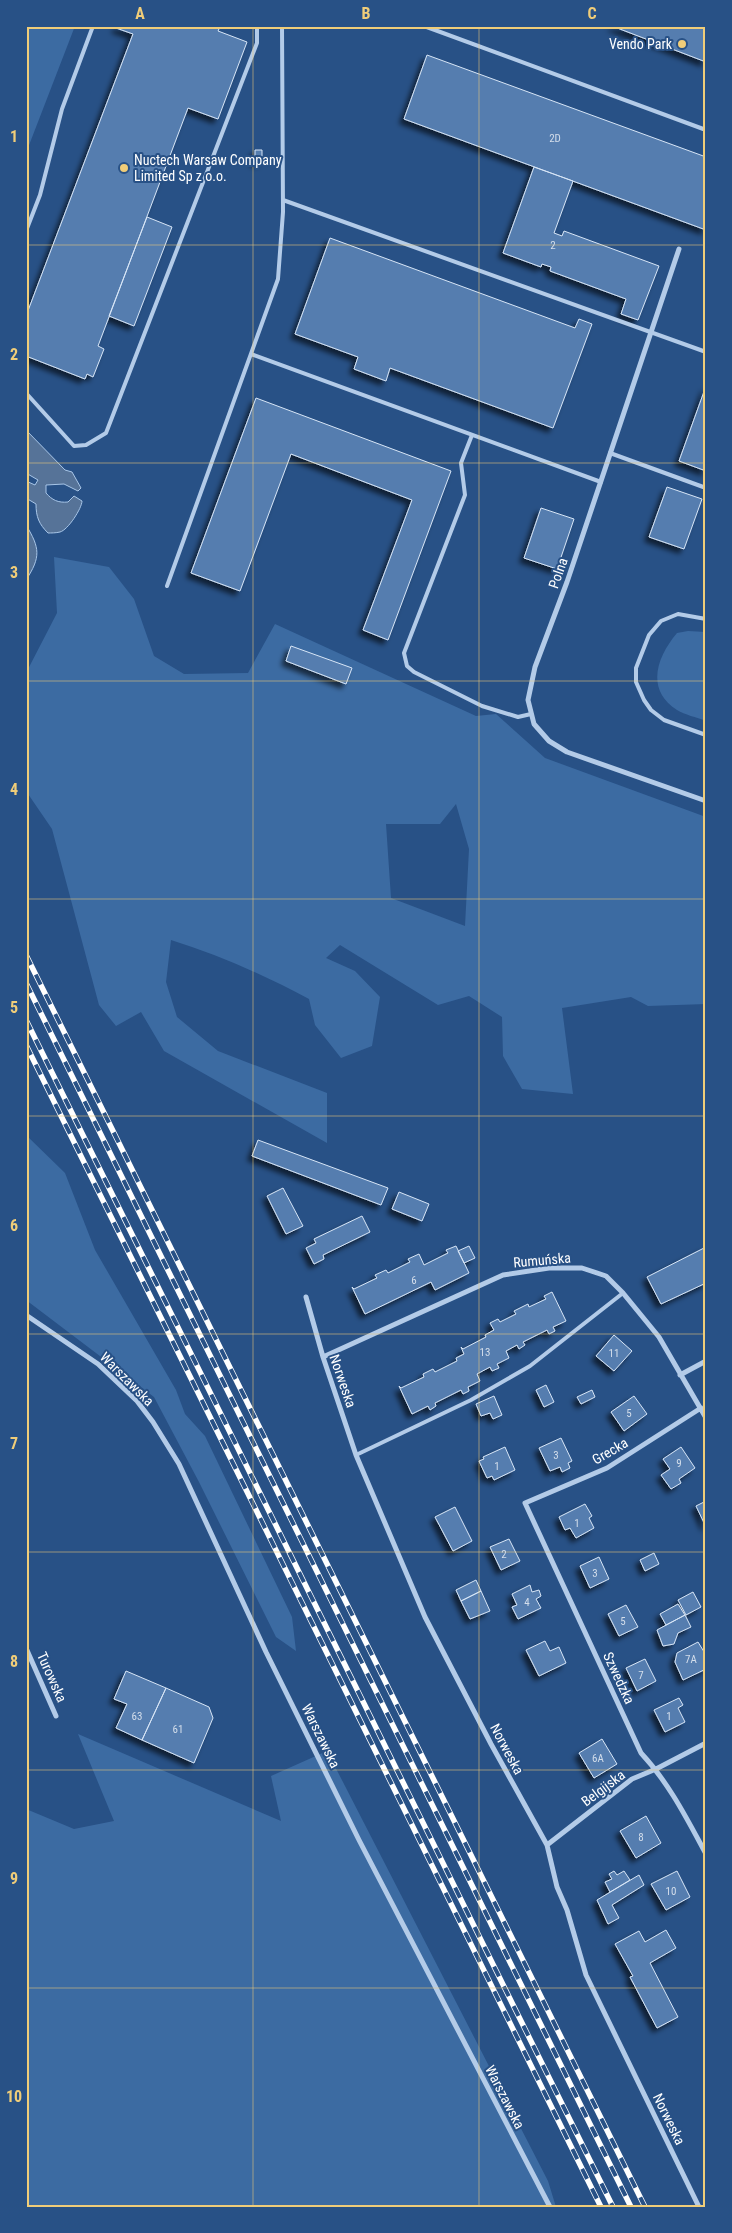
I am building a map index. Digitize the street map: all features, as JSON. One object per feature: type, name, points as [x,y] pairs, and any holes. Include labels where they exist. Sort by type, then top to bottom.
[{"type":"street","name":"Polna","points":[[679,249],[567,582],[535,667],[528,700],[534,724],[549,741],[567,752],[706,801]]},
{"type":"street","name":"Rumuńska","points":[[323,1357],[503,1275],[549,1268],[582,1268],[606,1276],[623,1293],[659,1337],[706,1418]]},
{"type":"street","name":"Norweska","points":[[306,1297],[323,1357],[356,1455],[425,1617],[546,1846],[557,1887],[567,1910],[586,1975],[699,2207]]},
{"type":"street","name":"Warszawska","points":[[26,1315],[98,1364],[137,1401],[153,1422],[179,1464],[266,1652],[359,1840],[550,2207]]},
{"type":"street","points":[[680,1375],[706,1361]]},
{"type":"street","name":"Grecka","points":[[525,1503],[607,1468],[701,1408]]},
{"type":"street","name":"Szwedzka","points":[[525,1503],[641,1753],[656,1769],[681,1808],[706,1854]]},
{"type":"street","name":"Turowska","points":[[26,1648],[56,1716]]},
{"type":"street","name":"Belgijska","points":[[546,1846],[632,1779],[656,1769],[706,1743]]},
{"type":"lane","points":[[26,231],[40,195],[62,109],[93,26]]},
{"type":"lane","points":[[26,392],[74,446],[86,445],[106,433],[257,43],[257,26]]},
{"type":"lane","points":[[167,586],[278,279],[283,200],[282,26]]},
{"type":"lane","points":[[424,26],[706,130]]},
{"type":"lane","points":[[283,200],[706,352]]},
{"type":"lane","points":[[251,354],[601,482]]},
{"type":"lane","points":[[472,435],[461,463],[465,495],[404,654],[408,666],[414,672],[474,702],[518,717],[531,714]]},
{"type":"lane","points":[[610,453],[706,488]]},
{"type":"lane","points":[[706,619],[678,614],[661,621],[648,635],[636,668],[636,682],[651,710],[664,720],[706,735]]},
{"type":"lane","points":[[356,1455],[471,1400],[530,1366],[623,1293]]},
{"type":"shaded area","points":[[26,26],[75,26],[26,153]]},
{"type":"shaded area","points":[[26,430],[65,470],[72,472],[81,488],[78,491],[64,484],[46,485],[46,493],[56,500],[68,502],[74,496],[82,501],[80,509],[74,518],[60,532],[48,533],[39,520],[36,504],[26,498],[26,481],[35,485],[38,480],[26,473]]},
{"type":"shaded area","points":[[26,525],[34,540],[37,552],[34,565],[26,580]]},
{"type":"shaded area","points":[[54,557],[109,567],[134,599],[154,656],[184,674],[248,673],[275,624],[476,716],[496,714],[545,758],[706,817],[706,1004],[648,1006],[631,997],[562,1008],[573,1094],[522,1089],[503,1056],[502,1017],[469,996],[438,1005],[340,945],[326,958],[355,971],[380,997],[372,1046],[341,1058],[315,1025],[309,999],[241,966],[171,940],[166,982],[177,1017],[218,1051],[327,1093],[327,1143],[164,1051],[141,1012],[116,1026],[99,1005],[52,829],[26,791],[26,673],[57,613]],"holes":[[[456,804],[469,849],[465,926],[391,898],[386,824],[440,824]]]},
{"type":"shaded area","points":[[688,631],[706,632],[706,721],[677,710],[667,702],[658,683],[660,662],[664,652],[677,633]]},
{"type":"shaded area","points":[[26,1135],[65,1173],[95,1250],[176,1390],[185,1414],[205,1436],[292,1617],[296,1651],[276,1637],[199,1482],[154,1397],[26,1300]]},
{"type":"shaded area","points":[[78,1734],[281,1821],[271,1776],[327,1751],[548,2181],[556,2207],[26,2207],[26,1809],[74,1829],[114,1821]]},
{"type":"building","name":"Nuctech Warsaw Company Limited Sp z o.o.","points":[[117,26],[213,26],[219,29],[218,31],[247,42],[218,119],[188,108],[98,346],[104,349],[93,377],[87,374],[85,379],[26,356],[26,316],[133,34],[116,28]]},
{"type":"building","name":"Vendo Park","points":[[612,26],[706,26],[706,62]]},
{"type":"building","points":[[427,55],[706,157],[706,230],[404,119]]},
{"type":"building","points":[[255,150],[262,150],[262,162],[255,162]]},
{"type":"building","points":[[534,167],[573,181],[554,233],[562,236],[564,231],[659,266],[638,320],[621,314],[626,299],[550,271],[551,267],[542,264],[541,267],[503,253]]},
{"type":"building","points":[[147,217],[172,227],[134,326],[109,316]]},
{"type":"building","points":[[330,238],[575,328],[579,319],[592,324],[553,428],[390,368],[386,381],[354,369],[358,357],[295,334]]},
{"type":"building","points":[[706,386],[706,471],[679,461]]},
{"type":"building","points":[[256,398],[451,471],[388,640],[363,630],[412,500],[291,454],[240,591],[191,573]]},
{"type":"building","points":[[667,487],[702,499],[684,549],[649,537]]},
{"type":"building","points":[[541,508],[574,519],[557,569],[524,558]]},
{"type":"building","points":[[291,646],[352,668],[346,684],[286,661]]},
{"type":"building","points":[[258,1140],[388,1188],[381,1205],[252,1156]]},
{"type":"building","points":[[283,1188],[303,1226],[286,1234],[267,1196]]},
{"type":"building","points":[[399,1192],[429,1204],[422,1221],[392,1209]]},
{"type":"building","points":[[362,1216],[370,1232],[323,1255],[324,1259],[314,1264],[306,1248],[316,1243],[314,1239]]},
{"type":"building","points":[[456,1246],[469,1273],[435,1290],[431,1282],[365,1314],[352,1287],[354,1289],[377,1278],[375,1275],[386,1270],[388,1273],[410,1262],[408,1259],[419,1254],[424,1265],[448,1253],[446,1250]]},
{"type":"building","points":[[469,1246],[475,1258],[464,1263],[458,1251]]},
{"type":"building","points":[[706,1247],[706,1283],[661,1304],[647,1277]]},
{"type":"building","points":[[552,1292],[566,1321],[553,1327],[555,1331],[549,1334],[547,1330],[523,1342],[525,1345],[519,1349],[517,1345],[506,1351],[509,1358],[497,1364],[499,1368],[492,1371],[490,1367],[477,1374],[480,1381],[468,1387],[469,1391],[463,1394],[461,1390],[435,1403],[436,1406],[430,1410],[428,1406],[412,1414],[399,1386],[401,1388],[424,1377],[423,1374],[433,1369],[435,1372],[457,1361],[456,1358],[464,1354],[461,1347],[463,1349],[486,1337],[485,1335],[494,1330],[490,1323],[498,1319],[500,1322],[516,1314],[514,1311],[528,1304],[529,1307],[546,1299],[544,1296]]},
{"type":"building","points":[[614,1335],[632,1351],[614,1371],[596,1356]]},
{"type":"building","points":[[546,1385],[554,1402],[544,1407],[536,1390]]},
{"type":"building","points":[[592,1390],[595,1397],[581,1404],[577,1397]]},
{"type":"building","points":[[494,1396],[502,1415],[493,1419],[490,1413],[481,1416],[476,1404]]},
{"type":"building","points":[[634,1396],[647,1414],[624,1431],[611,1412]]},
{"type":"building","points":[[561,1438],[572,1461],[568,1463],[570,1468],[562,1472],[560,1467],[550,1471],[539,1448]]},
{"type":"building","points":[[505,1447],[515,1470],[494,1480],[492,1476],[487,1478],[479,1461],[484,1459],[483,1457]]},
{"type":"building","points":[[681,1447],[695,1468],[679,1479],[681,1483],[671,1489],[661,1475],[670,1469],[663,1459]]},
{"type":"building","points":[[706,1501],[706,1527],[696,1506]]},
{"type":"building","points":[[585,1504],[592,1516],[589,1518],[594,1528],[576,1538],[570,1528],[565,1530],[559,1517]]},
{"type":"building","points":[[455,1507],[472,1541],[453,1551],[435,1517]]},
{"type":"building","points":[[509,1539],[520,1561],[501,1570],[490,1547]]},
{"type":"building","points":[[654,1553],[659,1564],[645,1571],[640,1560]]},
{"type":"building","points":[[599,1557],[609,1579],[590,1588],[580,1566]]},
{"type":"building","points":[[476,1580],[481,1591],[461,1601],[456,1590]]},
{"type":"building","points":[[530,1585],[532,1592],[539,1590],[541,1596],[536,1599],[541,1608],[518,1619],[512,1607],[517,1605],[512,1594]]},
{"type":"building","points":[[481,1591],[490,1611],[470,1619],[461,1601]]},
{"type":"building","points":[[693,1592],[701,1607],[686,1615],[678,1600]]},
{"type":"building","points":[[678,1604],[685,1615],[666,1625],[660,1614]]},
{"type":"building","points":[[626,1605],[638,1627],[619,1636],[608,1614]]},
{"type":"building","points":[[685,1615],[691,1627],[678,1633],[674,1644],[663,1646],[657,1630]]},
{"type":"building","points":[[545,1641],[550,1651],[559,1647],[566,1663],[539,1676],[526,1650]]},
{"type":"building","points":[[698,1642],[706,1655],[706,1669],[683,1680],[675,1662],[677,1653]]},
{"type":"building","points":[[645,1659],[656,1681],[637,1691],[626,1668]]},
{"type":"building","points":[[126,1671],[166,1688],[142,1740],[116,1728],[127,1704],[114,1699]]},
{"type":"building","points":[[166,1688],[209,1707],[213,1718],[194,1763],[142,1740]]},
{"type":"building","points":[[679,1698],[683,1705],[678,1708],[685,1722],[665,1732],[654,1710]]},
{"type":"building","points":[[602,1739],[617,1764],[594,1778],[579,1753]]},
{"type":"building","points":[[646,1816],[661,1843],[636,1858],[620,1831]]},
{"type":"building","points":[[614,1871],[617,1875],[624,1871],[630,1880],[610,1892],[605,1882],[612,1879],[609,1874]]},
{"type":"building","points":[[677,1871],[690,1897],[666,1910],[651,1884]]},
{"type":"building","points":[[639,1875],[644,1885],[612,1905],[619,1918],[608,1924],[597,1900]]},
{"type":"building","points":[[666,1930],[676,1948],[650,1963],[678,2017],[657,2028],[630,1977],[633,1976],[615,1944],[639,1931],[645,1942]]},
{"type":"railway","points":[[26,955],[645,2207]]},
{"type":"railway","points":[[26,983],[631,2207]]},
{"type":"railway","points":[[26,1020],[613,2207]]},
{"type":"railway","points":[[26,1045],[601,2207]]},
{"type":"place","name":"Vendo Park","points":[[682,44]]},
{"type":"place","name":"Nuctech Warsaw Company Limited Sp z o.o.","points":[[124,168]]}]
